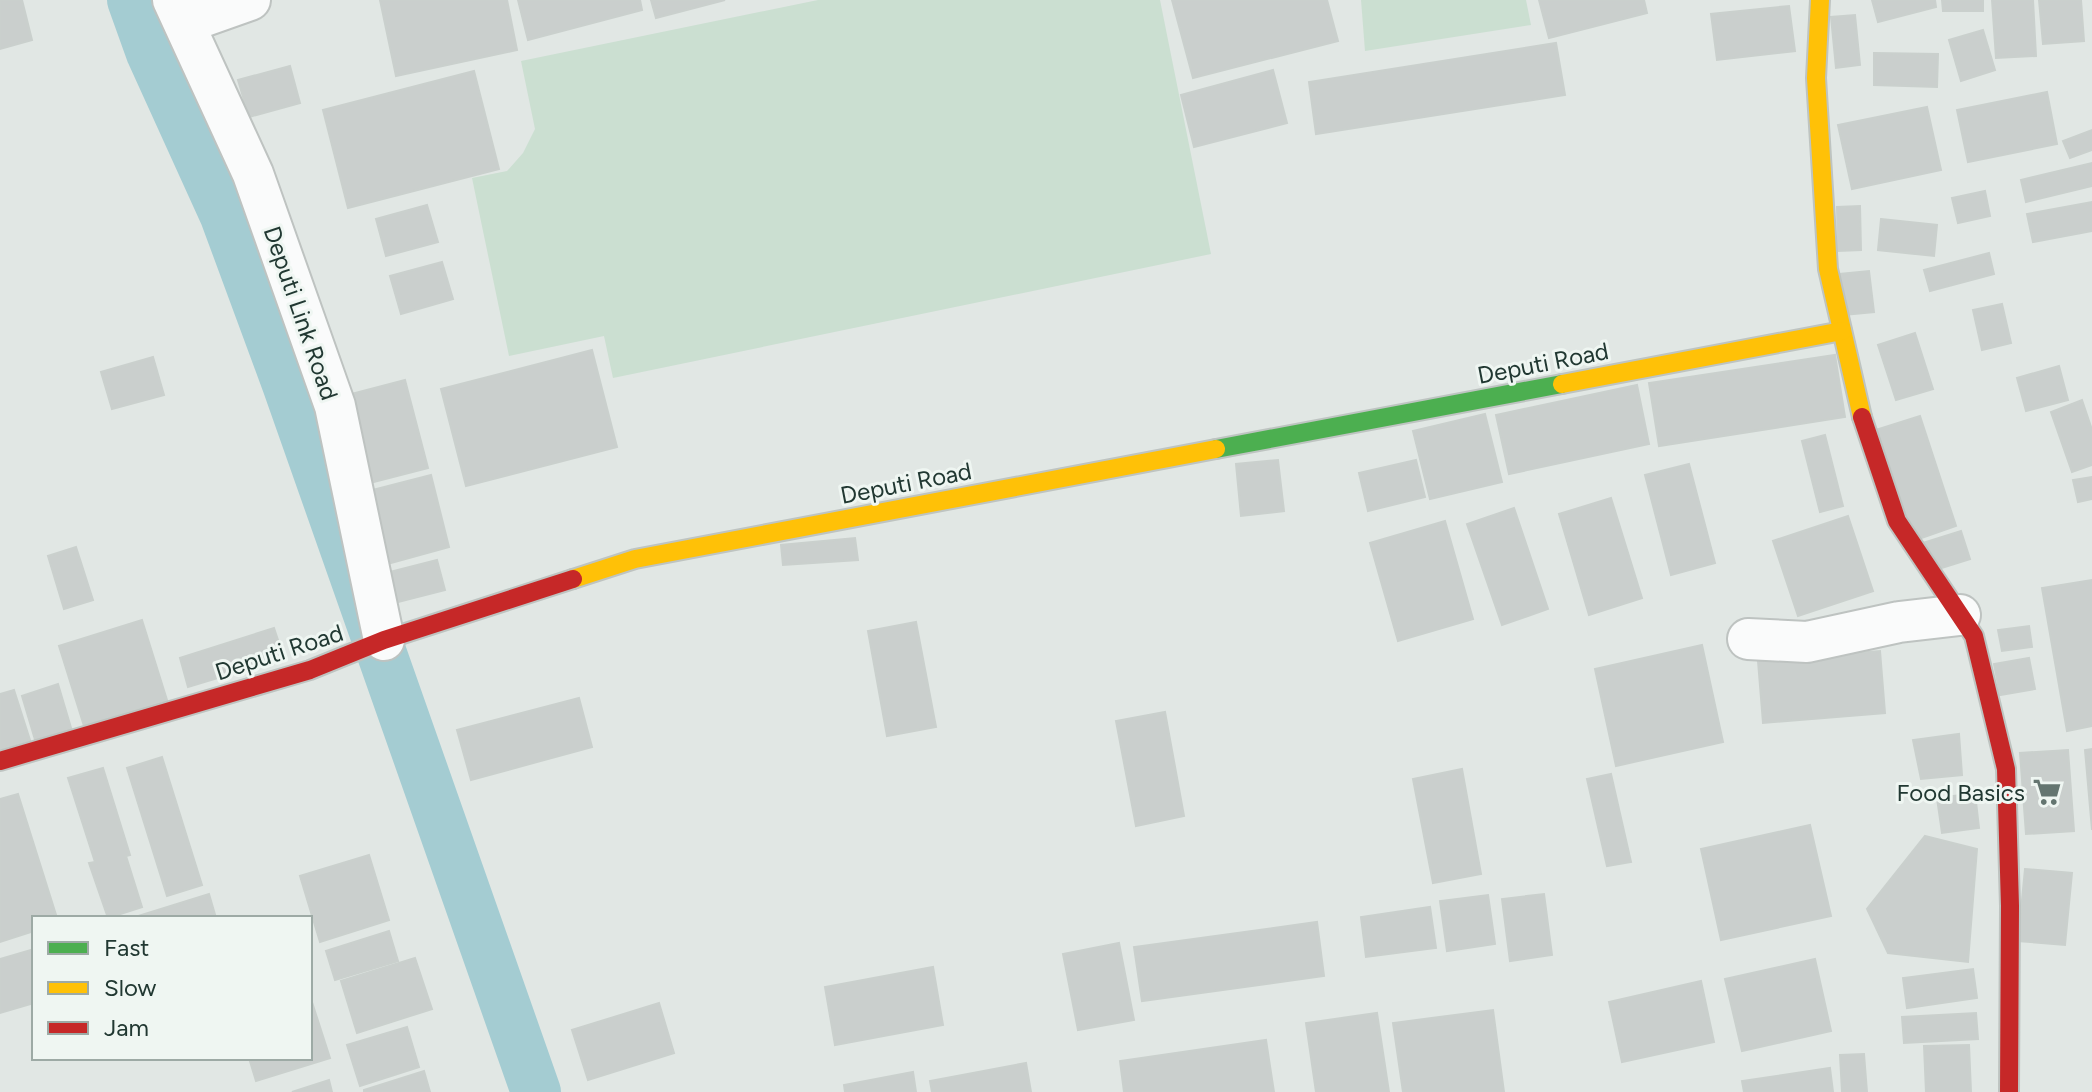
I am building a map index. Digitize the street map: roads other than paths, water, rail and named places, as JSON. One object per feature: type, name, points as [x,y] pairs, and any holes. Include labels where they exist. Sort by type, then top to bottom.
[{"type":"street","points":[[179,12],[250,0]]},
{"type":"street","points":[[1820,0],[1816,78],[1828,269],[1865,430],[1897,521],[1974,636],[2006,769],[2010,906],[2009,1092]]},
{"type":"street","name":"Deputi Link Road","points":[[179,12],[253,174],[335,406],[384,640]]},
{"type":"street","name":"Deputi Road","points":[[0,761],[310,670],[384,640],[635,559],[1842,331]]},
{"type":"street","points":[[1748,639],[1807,642],[1899,622],[1960,615]]},
{"type":"waterway","points":[[132,0],[151,53],[225,216],[536,1092]]},
{"type":"place","name":"Food Basics","points":[[2047,792]]}]
